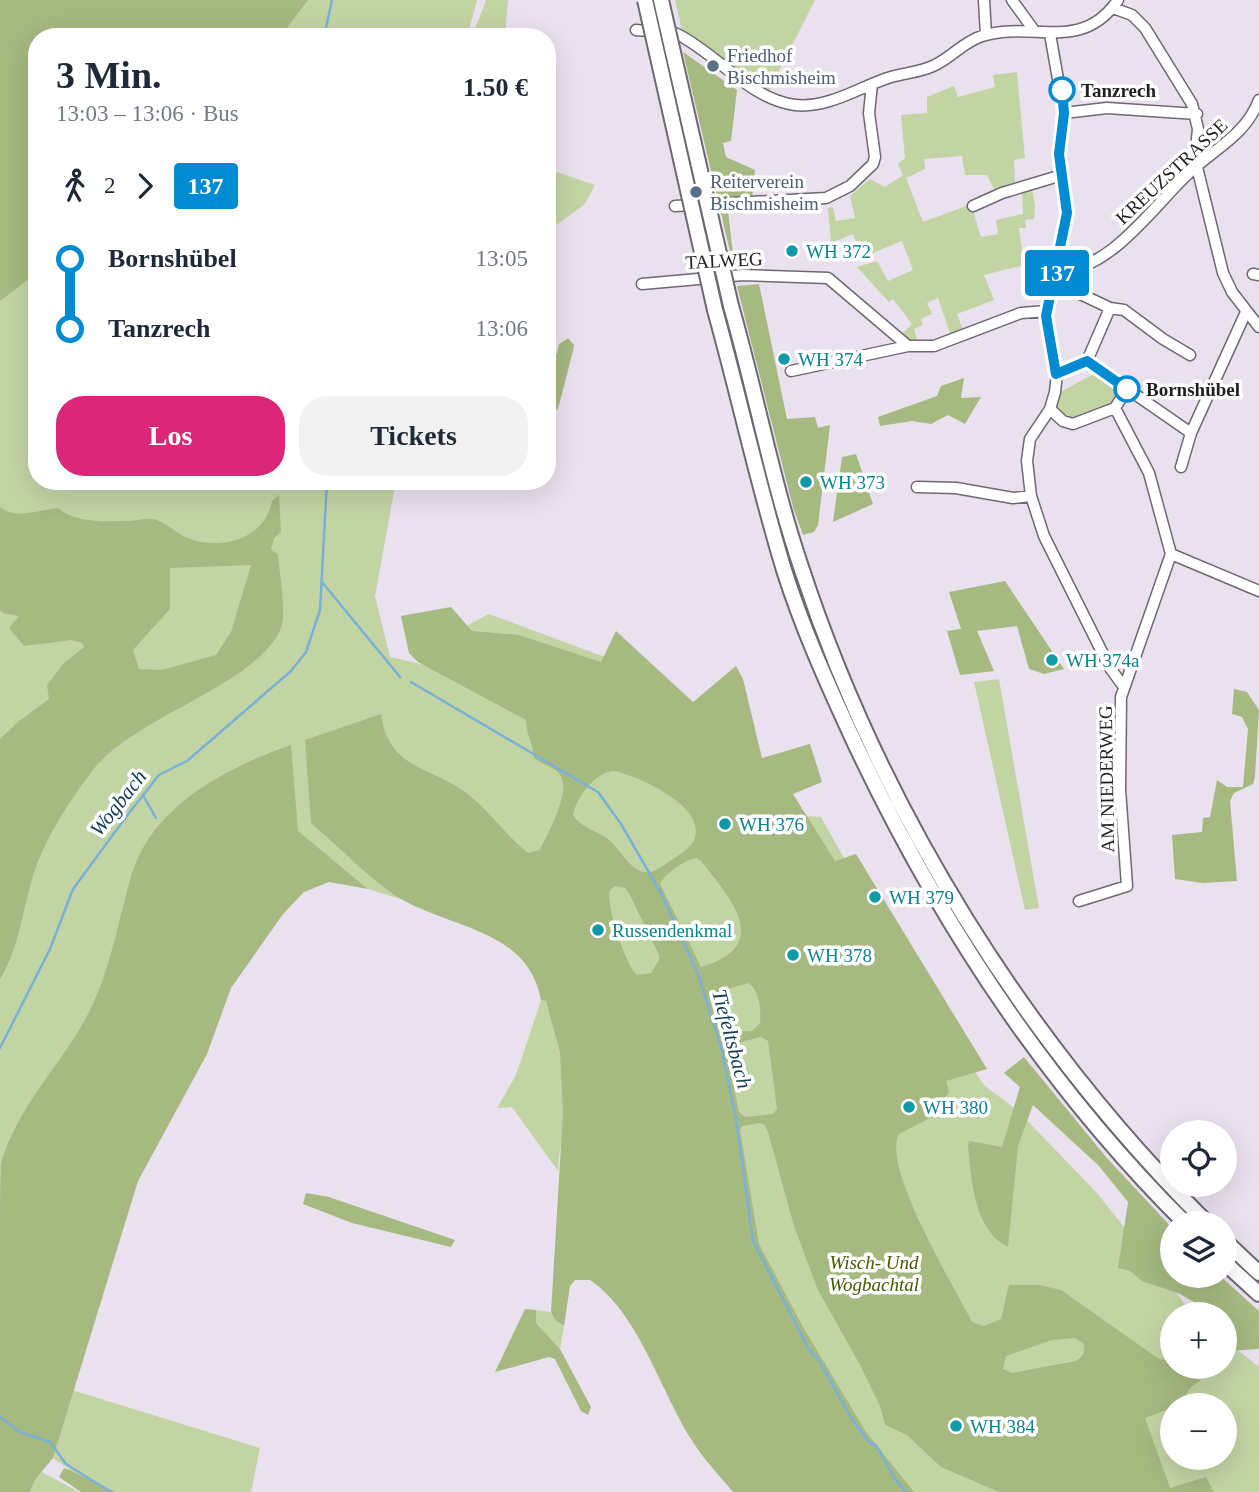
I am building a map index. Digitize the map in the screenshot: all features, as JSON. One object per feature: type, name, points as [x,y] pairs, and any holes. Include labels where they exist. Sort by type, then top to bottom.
[{"type":"highway","points":[[645,0],[715,310],[785,571],[840,712],[912,858],[954,929],[1043,1059],[1094,1123],[1174,1211]]},
{"type":"highway","points":[[661,0],[773,477],[796,554],[855,706],[926,850],[1000,970],[1056,1049],[1142,1154],[1196,1211]]},
{"type":"highway","points":[[1237,1252],[1259,1273]]},
{"type":"highway","points":[[1237,1274],[1259,1294]]},
{"type":"street","points":[[984,0],[986,35]]},
{"type":"street","points":[[1012,0],[1033,29]]},
{"type":"street","points":[[636,30],[675,33],[764,93],[793,104],[814,105],[872,84],[932,67],[969,41],[986,35],[1033,29],[1050,34],[1074,33],[1096,22],[1116,4],[1145,28],[1196,114],[1198,128],[1194,154],[1226,280],[1259,327]]},
{"type":"street","points":[[1050,34],[1064,113],[1059,154],[1067,213],[1047,311],[1047,326],[1056,374],[1050,409],[1027,448],[1031,496],[1048,544],[1114,675],[1124,687]]},
{"type":"street","points":[[675,206],[826,198],[838,194],[865,171],[875,158],[869,114],[872,84]]},
{"type":"street","name":"KREUZSTRASSE","points":[[1056,276],[1103,255],[1153,213],[1198,166],[1234,139],[1249,122],[1259,100]]},
{"type":"street","points":[[1064,113],[1107,108],[1196,114]]},
{"type":"street","points":[[973,206],[1009,191],[1062,175]]},
{"type":"street","name":"TALWEG","points":[[642,284],[743,275],[828,278],[908,345]]},
{"type":"street","points":[[1056,276],[1110,308],[1130,314],[1190,355]]},
{"type":"street","points":[[1056,374],[1087,361],[1110,308]]},
{"type":"street","points":[[791,371],[908,345],[934,346],[1021,313],[1047,311]]},
{"type":"street","points":[[1181,467],[1191,433],[1246,312]]},
{"type":"street","points":[[1087,361],[1191,433]]},
{"type":"street","points":[[1050,409],[1068,424],[1115,408],[1127,389]]},
{"type":"street","points":[[1115,408],[1149,473],[1171,554],[1259,591]]},
{"type":"street","points":[[917,487],[956,488],[1013,498],[1031,496]]},
{"type":"street","name":"AM NIEDERWEG","points":[[1079,901],[1127,886],[1119,723],[1124,687],[1171,554]]},
{"type":"green space","name":"Wisch- Und Wogbachtal","points":[[0,0],[477,0],[469,28],[28,28],[28,490],[394,490],[375,596],[390,657],[425,665],[449,635],[489,614],[613,660],[785,815],[821,817],[920,993],[984,1085],[1018,1111],[1097,1193],[1160,1272],[1160,1288],[1172,1288],[1183,1302],[1160,1302],[1160,1379],[1237,1379],[1237,1350],[1259,1367],[1259,1492],[759,1492],[560,1148],[558,1171],[512,1107],[497,1108],[516,1075],[541,1000],[546,1001],[548,1007],[545,955],[371,873],[400,899],[368,889],[318,848],[204,968],[27,1464],[79,1492],[0,1492]]},
{"type":"green space","points":[[0,0],[308,0],[287,28],[28,28],[28,280],[0,301]]},
{"type":"green space","points":[[486,0],[508,0],[506,28],[475,28]]},
{"type":"green space","points":[[675,0],[815,0],[768,93],[682,32]]},
{"type":"green space","points":[[683,52],[737,90],[731,141],[723,143],[726,157],[755,170],[751,209],[728,212],[736,277]]},
{"type":"green space","points":[[1017,72],[1025,158],[1014,160],[1015,182],[994,189],[987,175],[965,175],[962,156],[924,159],[925,169],[906,178],[923,222],[971,204],[981,237],[998,234],[996,220],[1023,214],[1022,191],[1032,189],[1034,219],[1025,220],[1026,228],[1019,228],[1024,265],[984,275],[994,300],[957,314],[964,332],[951,336],[938,298],[927,303],[932,314],[921,319],[923,325],[914,329],[918,342],[909,341],[901,335],[912,324],[893,299],[889,302],[857,267],[877,261],[888,281],[913,270],[902,241],[863,257],[853,234],[831,243],[828,208],[833,207],[836,221],[855,218],[850,196],[870,179],[885,187],[903,175],[898,164],[905,158],[901,115],[927,113],[927,97],[954,86],[958,97],[995,87],[993,75]]},
{"type":"green space","points":[[556,172],[595,185],[584,205],[556,225]]},
{"type":"green space","points":[[759,284],[787,419],[815,417],[818,428],[830,425],[818,525],[814,532],[803,535],[793,507],[737,286]]},
{"type":"green space","points":[[568,338],[574,345],[556,410],[556,356],[559,344]]},
{"type":"green space","points":[[1097,372],[1123,390],[1113,406],[1068,423],[1053,409],[1057,394]]},
{"type":"green space","points":[[964,378],[961,398],[981,397],[965,424],[948,415],[931,424],[912,421],[880,426],[878,417],[937,396],[941,386]]},
{"type":"green space","points":[[856,454],[873,504],[833,522],[842,457]]},
{"type":"green space","points":[[279,495],[281,532],[274,538],[271,550],[278,554],[283,602],[281,628],[268,648],[247,667],[135,734],[92,771],[65,811],[42,853],[31,883],[16,944],[0,979],[0,739],[49,699],[47,685],[64,663],[84,647],[82,643],[72,640],[24,646],[9,628],[19,616],[0,610],[0,507],[20,514],[58,508],[74,517],[92,520],[152,519],[185,537],[212,543],[239,539],[250,533],[268,514],[272,501]],"holes":[[[251,565],[231,632],[216,655],[162,670],[139,669],[133,650],[170,609],[170,568]]]},
{"type":"green space","points":[[1005,581],[1064,669],[1044,674],[1029,669],[1017,626],[977,631],[994,671],[960,675],[947,631],[961,629],[949,592]]},
{"type":"green space","points":[[451,607],[472,631],[519,635],[601,662],[616,631],[693,702],[736,666],[743,679],[762,758],[810,744],[822,782],[793,794],[835,861],[856,854],[987,1069],[946,1081],[949,1092],[932,1117],[899,1134],[896,1150],[909,1198],[972,1322],[984,1326],[1001,1319],[1009,1285],[1039,1285],[1061,1290],[1160,1359],[1160,1379],[1201,1379],[1187,1393],[1160,1393],[1160,1412],[1145,1418],[1160,1460],[1160,1470],[1164,1470],[1170,1488],[1206,1477],[1214,1492],[999,1492],[941,1467],[907,1435],[885,1425],[880,1406],[860,1365],[817,1288],[794,1226],[768,1132],[765,1125],[760,1123],[742,1126],[740,1130],[759,1244],[803,1327],[866,1432],[914,1492],[733,1492],[693,1442],[636,1333],[607,1294],[590,1280],[575,1280],[570,1286],[564,1326],[555,1320],[551,1312],[563,1113],[560,1052],[546,1001],[541,1000],[533,977],[521,959],[505,945],[486,934],[401,899],[368,874],[311,823],[305,740],[381,714],[393,747],[403,757],[469,795],[528,853],[540,850],[561,799],[562,779],[558,772],[534,758],[526,720],[418,662],[409,653],[401,616]],"holes":[[[614,771],[653,786],[690,814],[695,826],[695,838],[690,846],[659,869],[650,872],[638,870],[608,839],[580,823],[573,815],[578,801],[594,780]],[[696,858],[734,906],[740,921],[741,935],[736,947],[723,958],[701,967],[660,884],[670,872]],[[615,886],[625,888],[629,893],[659,955],[651,973],[637,975],[627,960],[611,908],[610,890]],[[748,983],[757,995],[760,1023],[752,1031],[722,1032],[711,994]],[[761,1037],[768,1041],[777,1109],[773,1114],[745,1117],[739,1112],[725,1046]],[[1075,1338],[1083,1343],[1084,1351],[1076,1361],[1012,1373],[1003,1369],[1006,1356],[1052,1340]]]},
{"type":"green space","points":[[999,679],[1039,908],[1025,910],[974,682]]},
{"type":"green space","points":[[1234,689],[1247,692],[1259,710],[1253,784],[1234,793],[1230,801],[1237,881],[1203,883],[1175,879],[1172,835],[1202,832],[1203,818],[1210,817],[1217,780],[1227,787],[1243,787],[1248,729],[1242,717],[1232,714]]},
{"type":"green space","points":[[291,745],[298,831],[368,889],[329,882],[304,892],[283,914],[231,988],[207,1054],[138,1181],[53,1458],[34,1481],[30,1492],[0,1492],[1,1164],[8,1143],[28,1105],[88,1014],[108,962],[132,873],[157,827],[196,791],[243,765]]},
{"type":"green space","points":[[1024,1057],[1106,1157],[1160,1215],[1160,1287],[1142,1281],[1130,1271],[1118,1268],[1128,1202],[1099,1166],[1033,1105],[1018,1146],[1008,1247],[988,1229],[976,1203],[968,1145],[969,1141],[1002,1147],[1020,1087],[1004,1073]]},
{"type":"green space","points":[[306,1193],[329,1197],[455,1240],[451,1247],[352,1223],[303,1204]]},
{"type":"green space","points":[[1163,1288],[1233,1288],[1259,1311],[1259,1349],[1237,1350],[1237,1302],[1194,1302]]},
{"type":"green space","points":[[525,1309],[536,1310],[536,1323],[560,1349],[591,1407],[588,1415],[581,1411],[555,1359],[549,1357],[495,1372]]},
{"type":"green space","points":[[536,1310],[551,1312],[555,1320],[564,1326],[560,1349],[536,1323]]},
{"type":"green space","points":[[72,1390],[260,1448],[251,1492],[116,1492],[70,1470],[53,1458]]},
{"type":"green space","points":[[64,1468],[116,1492],[81,1492],[59,1477]]},
{"type":"waterway","points":[[326,28],[332,0]]},
{"type":"waterway","name":"Wogbach","points":[[0,1048],[50,949],[73,889],[129,813],[159,775],[187,761],[291,671],[306,652],[320,610],[327,490]]},
{"type":"waterway","name":"Tiefeltsbach","points":[[322,582],[400,677]]},
{"type":"waterway","name":"Tiefeltsbach","points":[[411,682],[598,792],[621,824],[662,895],[698,974],[721,1047],[736,1118],[753,1241],[811,1353],[817,1357],[852,1419],[869,1442],[876,1445],[895,1479],[906,1492]]},
{"type":"waterway","points":[[143,795],[156,818]]},
{"type":"waterway","points":[[0,1417],[20,1432],[50,1442],[66,1464],[111,1492]]},
{"type":"bus line","name":"137","points":[[1062,90],[1064,113],[1059,154],[1067,213],[1046,316],[1056,374],[1087,361],[1127,389]]},
{"type":"place","name":"Friedhof Bischmisheim","points":[[713,66]]},
{"type":"place","name":"Tanzrech","points":[[1062,90]]},
{"type":"place","name":"Reiterverein Bischmisheim","points":[[696,192]]},
{"type":"place","name":"WH 372","points":[[792,251]]},
{"type":"place","name":"WH 374","points":[[784,359]]},
{"type":"place","name":"Bornshübel","points":[[1127,389]]},
{"type":"place","name":"WH 373","points":[[806,482]]},
{"type":"place","name":"WH 374a","points":[[1052,660]]},
{"type":"place","name":"WH 376","points":[[725,824]]},
{"type":"place","name":"WH 379","points":[[875,897]]},
{"type":"place","name":"Russendenkmal","points":[[598,930]]},
{"type":"place","name":"WH 378","points":[[793,955]]},
{"type":"place","name":"WH 380","points":[[909,1107]]},
{"type":"place","name":"WH 384","points":[[956,1426]]}]
